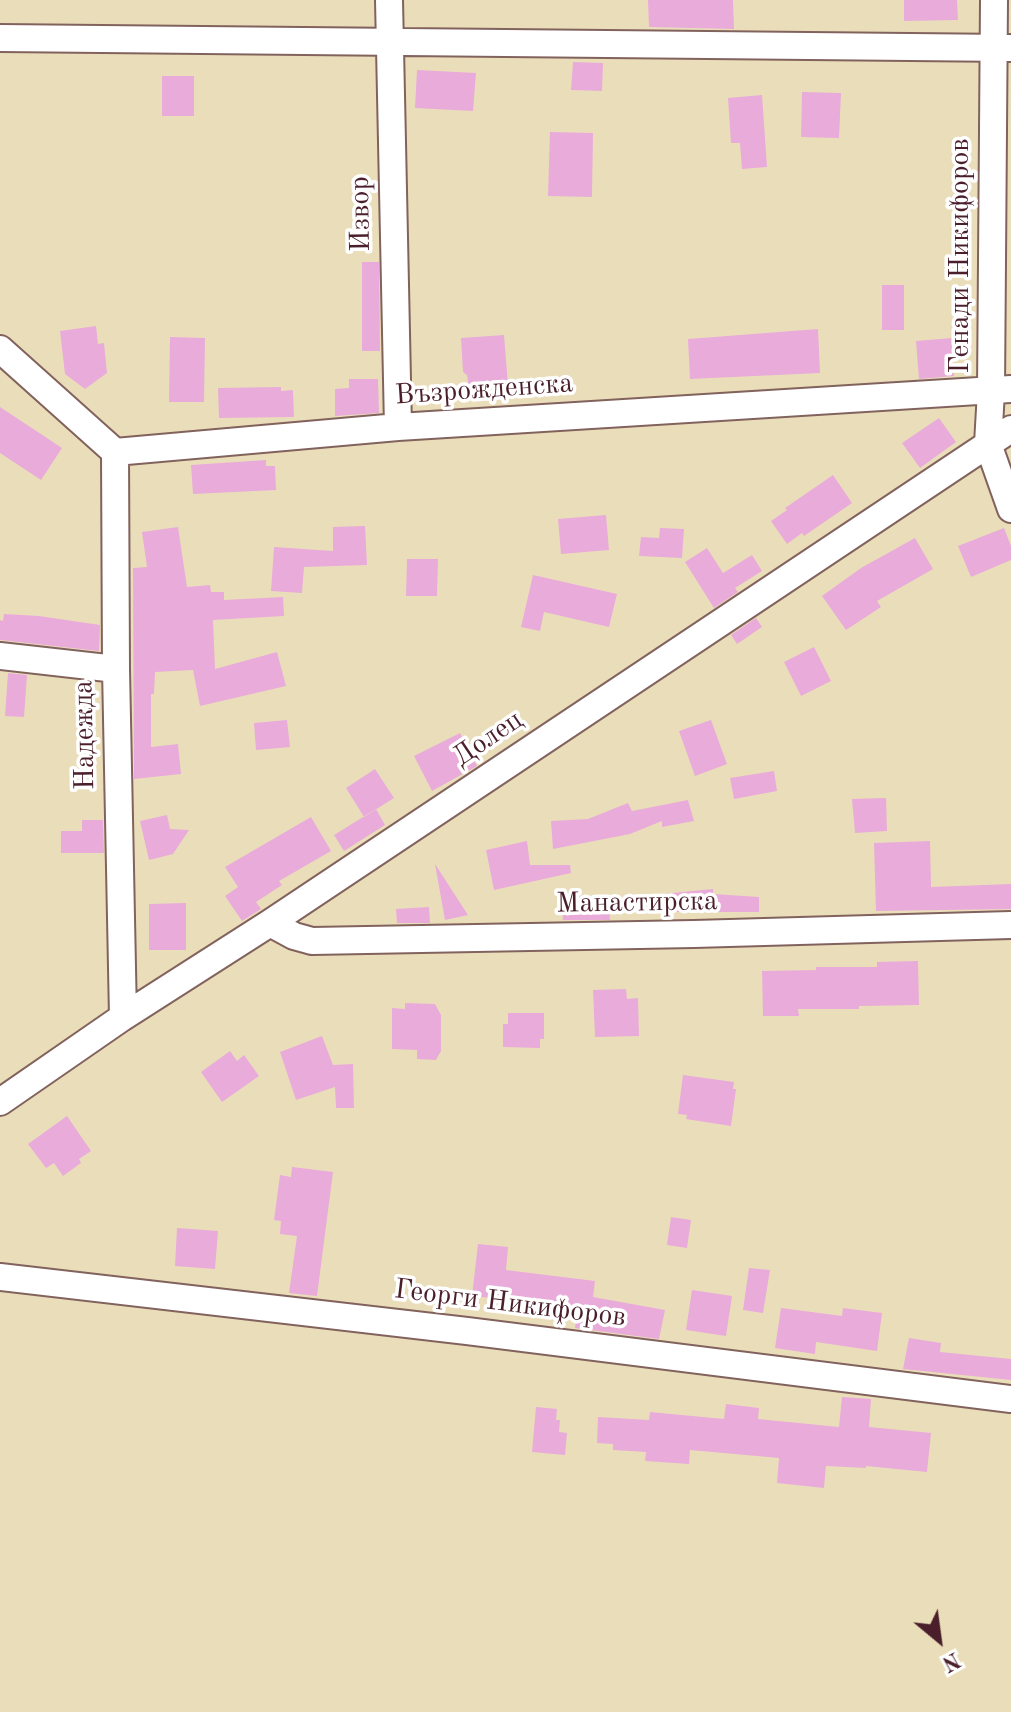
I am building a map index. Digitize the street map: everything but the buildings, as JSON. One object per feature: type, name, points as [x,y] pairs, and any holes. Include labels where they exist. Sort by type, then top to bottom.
[{"type":"street","name":"Извор","points":[[389,0],[398,427]]},
{"type":"street","name":"Генади Никифоров","points":[[994,0],[1003,48],[1001,390],[988,444],[1011,509]]},
{"type":"street","points":[[0,38],[1003,48]]},
{"type":"street","points":[[0,349],[115,452]]},
{"type":"street","name":"Възрожденска","points":[[115,452],[398,427],[1001,390]]},
{"type":"street","name":"Долец","points":[[0,1102],[123,1017],[270,923],[1011,429]]},
{"type":"street","name":"Надежда","points":[[115,452],[123,1017]]},
{"type":"street","points":[[0,656],[116,669]]},
{"type":"street","name":"Манастирска","points":[[270,923],[294,936],[312,941],[1011,925]]},
{"type":"street","name":"Георги Никифоров","points":[[0,1277],[1011,1399]]}]
